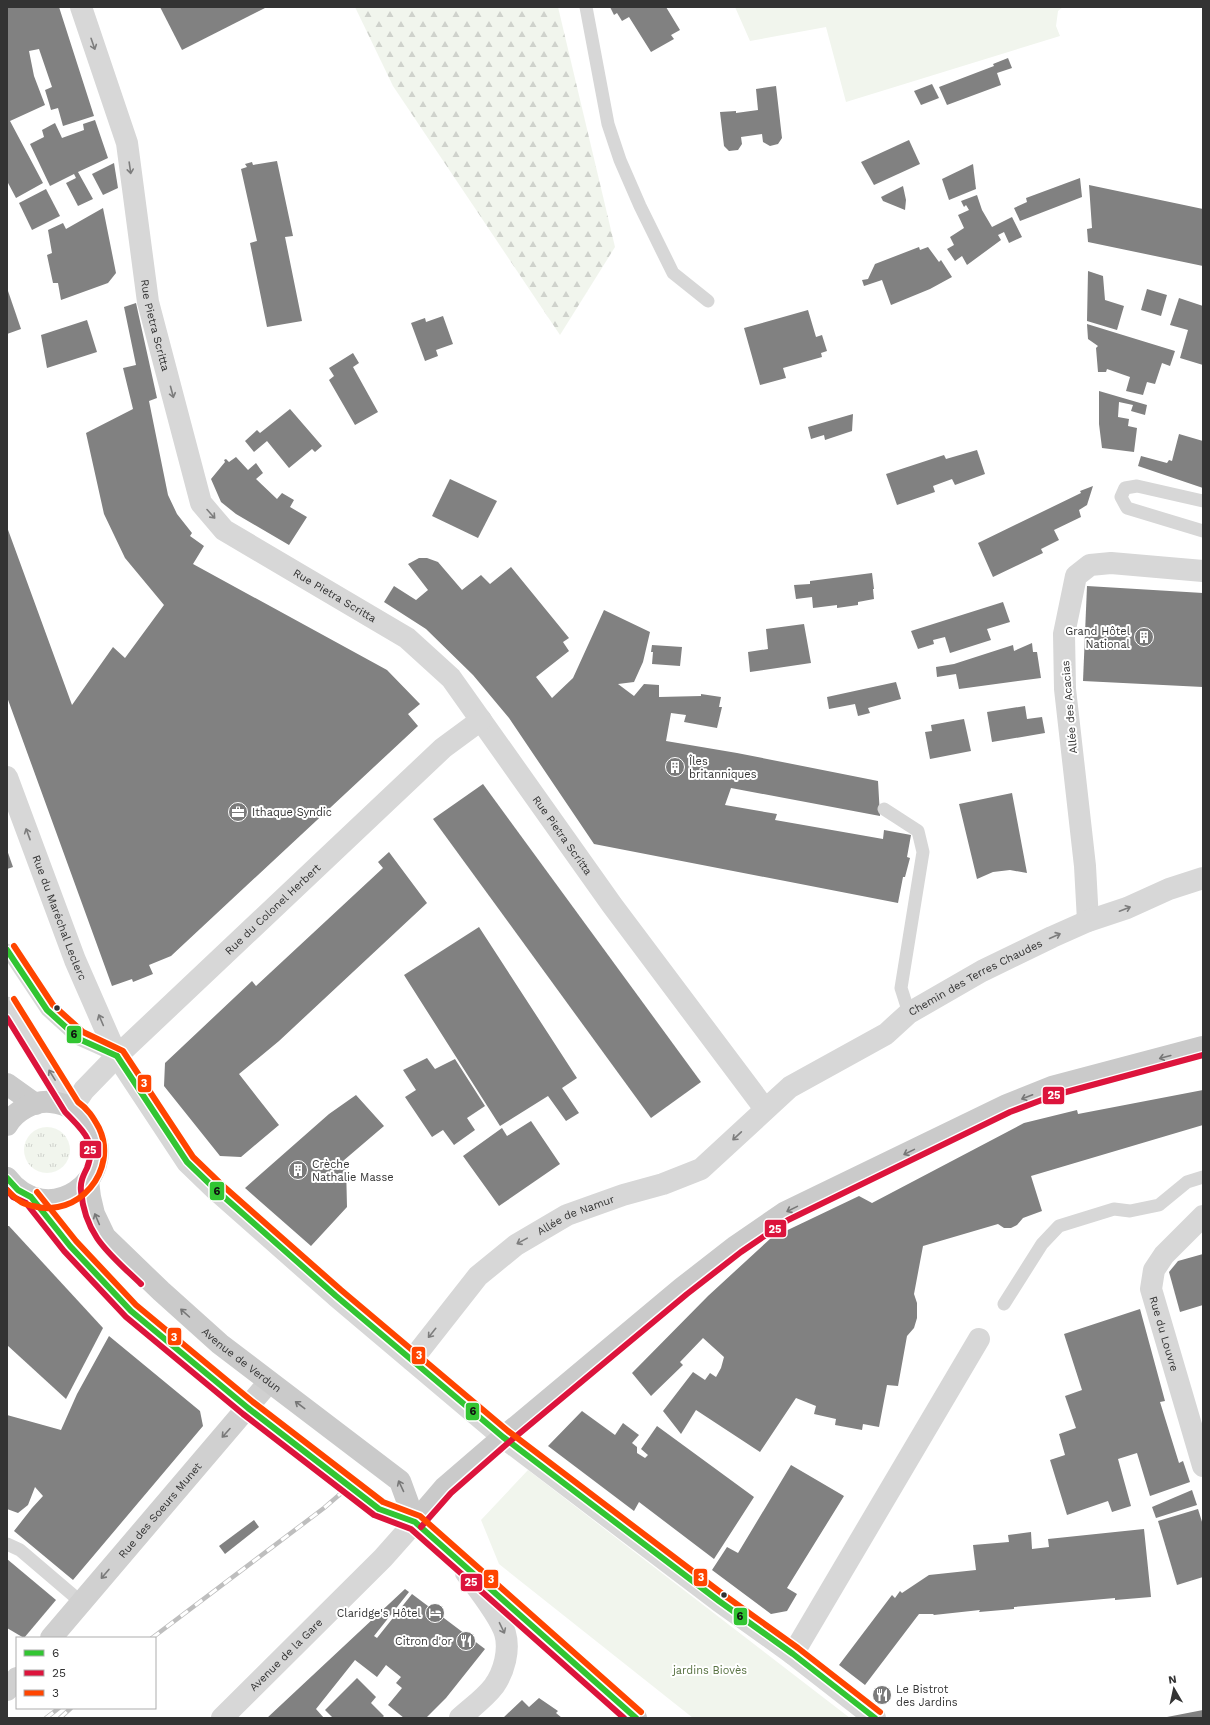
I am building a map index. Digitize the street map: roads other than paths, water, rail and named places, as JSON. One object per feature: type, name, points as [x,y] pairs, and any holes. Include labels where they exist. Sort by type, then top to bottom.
[{"type":"main road","points":[[415,1522],[445,1487],[503,1436],[682,1288],[736,1246],[784,1213],[1014,1102],[1052,1087],[1203,1047]]},
{"type":"main road","points":[[7,1084],[35,1104]]},
{"type":"main road","points":[[7,1125],[10,1120],[21,1110],[35,1104],[48,1102],[60,1103],[72,1108],[86,1118],[94,1133],[98,1149],[96,1165],[88,1181],[77,1192],[62,1199],[47,1201],[16,1190]]},
{"type":"main road","name":"Avenue de Verdun","points":[[88,1181],[94,1214],[105,1237],[160,1291],[220,1344],[400,1481],[415,1522]]},
{"type":"main road","name":"Avenue de Verdun","points":[[16,1190],[131,1311],[248,1408],[379,1509],[415,1522],[636,1718]]},
{"type":"main road","name":"Rue des Soeurs Munet","points":[[52,1637],[269,1382]]},
{"type":"main road","points":[[7,1690],[16,1679]]},
{"type":"street","name":"Rue Pietra Scritta","points":[[81,7],[127,143],[148,302],[200,503],[224,530],[407,638],[451,678],[612,905],[765,1109]]},
{"type":"street","name":"Allée des Acacias","points":[[1088,922],[1085,866],[1065,689],[1064,634],[1076,576],[1090,565],[1111,564],[1203,570]]},
{"type":"street","name":"Rue du Colonel Herbert","points":[[72,1108],[84,1090],[117,1056],[444,748],[481,720]]},
{"type":"street","name":"Rue du Maréchal Leclerc","points":[[7,777],[75,960],[117,1056],[187,1162],[216,1190],[336,1296],[503,1436],[875,1718]]},
{"type":"street","name":"Chemin des Terres Chaudes","points":[[765,1109],[790,1087],[886,1034],[909,1013],[982,971],[1052,937],[1127,908],[1169,889],[1203,878]]},
{"type":"street","name":"Allée de Namur","points":[[412,1360],[478,1276],[516,1244],[567,1215],[623,1195],[663,1184],[700,1169],[765,1109]]},
{"type":"street","name":"Rue du Louvre","points":[[1203,1216],[1164,1256],[1154,1270],[1151,1289],[1203,1466]]},
{"type":"street","points":[[792,1654],[979,1339]]},
{"type":"street","name":"Avenue de la Gare","points":[[222,1718],[377,1563],[415,1522]]},
{"type":"street","points":[[458,1560],[502,1627],[505,1633],[507,1654],[502,1670],[494,1686],[460,1718]]},
{"type":"lane","points":[[586,7],[608,124],[620,160],[640,206],[673,273],[708,301]]},
{"type":"lane","points":[[1203,501],[1137,486],[1125,488],[1121,497],[1127,508],[1203,531]]},
{"type":"lane","points":[[884,809],[918,831],[923,852],[901,988],[909,1013]]},
{"type":"lane","points":[[7,950],[47,1010],[79,1040],[117,1056]]},
{"type":"lane","points":[[7,1004],[72,1108]]},
{"type":"lane","points":[[1004,1304],[1042,1244],[1059,1226],[1114,1209],[1130,1211],[1159,1205],[1187,1182],[1203,1177]]},
{"type":"lane","points":[[7,1544],[20,1550],[81,1602]]},
{"type":"railway","points":[[153,1637],[324,1508],[353,1483]]},
{"type":"railway","points":[[46,1718],[58,1709]]},
{"type":"railway","points":[[60,1718],[70,1709]]},
{"type":"place","name":"Grand Hôtel National","points":[[1144,637]]},
{"type":"place","name":"Îles britanniques","points":[[675,767]]},
{"type":"place","name":"Ithaque Syndic","points":[[238,812]]},
{"type":"place","name":"Crèche Nathalie Masse","points":[[298,1170]]},
{"type":"place","name":"Claridge's Hôtel","points":[[435,1613]]},
{"type":"place","name":"Citron d'or","points":[[466,1641]]},
{"type":"place","name":"Le Bistrot des Jardins","points":[[882,1695]]},
{"type":"park label","name":"jardins Biovès","points":[[710,1670]]}]
